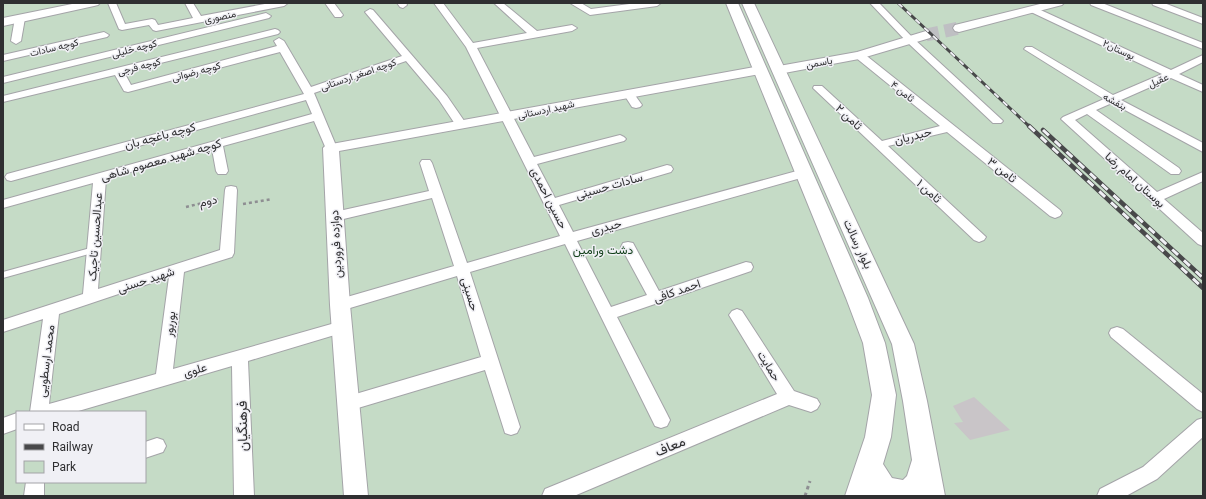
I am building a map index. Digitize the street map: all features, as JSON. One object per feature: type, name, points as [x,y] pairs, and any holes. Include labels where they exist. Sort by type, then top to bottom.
[{"type":"main road","name":"بلوار رسالت","points":[[732,3],[769,70],[903,344],[926,456],[931,496]]},
{"type":"main road","name":"بلوار رسالت","points":[[748,3],[804,173],[874,343],[884,396],[878,437],[859,496]]},
{"type":"main road","points":[[869,463],[876,479],[885,490],[901,494],[911,490],[918,484],[926,456]]},
{"type":"street","points":[[3,22],[94,3]]},
{"type":"street","name":"منصوری","points":[[112,3],[122,27],[152,22],[156,28],[199,20],[264,12],[284,3]]},
{"type":"street","points":[[189,3],[199,20]]},
{"type":"street","points":[[329,3],[338,15]]},
{"type":"street","name":"حسین احمدی","points":[[438,3],[471,46],[661,420]]},
{"type":"street","points":[[498,3],[534,34]]},
{"type":"street","points":[[574,3],[590,12],[657,3]]},
{"type":"street","points":[[874,3],[910,40],[997,121]]},
{"type":"street","points":[[959,28],[1058,3]]},
{"type":"street","points":[[1094,3],[1203,46]]},
{"type":"street","points":[[1156,3],[1203,21]]},
{"type":"street","name":"بوستان۲","points":[[1034,10],[1203,89]]},
{"type":"street","name":"دوازده فروردین","points":[[264,12],[309,93],[331,148],[340,305],[356,496]]},
{"type":"street","name":"کوچه خلیلی","points":[[3,80],[264,12]]},
{"type":"street","name":"کوچه اصغر اردستانی","points":[[370,12],[443,98],[461,125]]},
{"type":"street","points":[[16,41],[20,18]]},
{"type":"street","points":[[471,46],[572,28]]},
{"type":"street","name":"کوچه فرجی","points":[[3,99],[275,32]]},
{"type":"street","name":"کوچه سادات","points":[[3,58],[104,35]]},
{"type":"street","name":"یاسمن","points":[[769,70],[859,55],[926,35]]},
{"type":"street","name":"کوچه رضوانی","points":[[118,71],[128,89],[284,48]]},
{"type":"street","name":"بنفشه","points":[[1029,49],[1112,99],[1203,148]]},
{"type":"street","name":"ثامن ۴","points":[[859,55],[948,128]]},
{"type":"street","name":"کوچه اصغر اردستانی","points":[[309,93],[408,57]]},
{"type":"street","name":"عقیل","points":[[1067,119],[1171,74],[1203,58]]},
{"type":"street","name":"شهید اردستانی","points":[[331,148],[508,117],[628,92],[769,70]]},
{"type":"street","name":"ثامن ۲","points":[[818,88],[879,145]]},
{"type":"street","points":[[628,92],[636,105]]},
{"type":"street","name":"کوچه باغچه بان","points":[[10,177],[309,93]]},
{"type":"street","points":[[1088,110],[1175,171]]},
{"type":"street","name":"کوچه شهید معصوم شاهی","points":[[3,204],[318,116]]},
{"type":"street","name":"بوستان امام رضا","points":[[1067,119],[1203,241]]},
{"type":"street","name":"حیدریان","points":[[879,145],[948,128]]},
{"type":"street","name":"ثامن ۳","points":[[948,128],[1055,213]]},
{"type":"street","points":[[531,162],[620,140]]},
{"type":"street","points":[[217,144],[222,171]]},
{"type":"street","name":"ثامن ۱","points":[[879,145],[979,237]]},
{"type":"street","name":"حسینی","points":[[426,163],[462,269],[511,427]]},
{"type":"street","name":"سادات حسینی","points":[[551,203],[667,169]]},
{"type":"street","name":"حیدری","points":[[340,305],[569,238],[804,173]]},
{"type":"street","name":"عبدالحسین تاجیک","points":[[90,298],[100,177]]},
{"type":"street","points":[[1155,198],[1201,180]]},
{"type":"street","points":[[335,216],[437,193]]},
{"type":"street","name":"شهید حسنی","points":[[3,326],[227,253],[231,198]]},
{"type":"street","points":[[628,248],[656,298]]},
{"type":"street","name":"احمد کافی","points":[[608,314],[746,267]]},
{"type":"street","name":"بوربور","points":[[164,379],[177,270]]},
{"type":"street","name":"محمد ارسطویی","points":[[39,411],[52,310]]},
{"type":"street","name":"حمایت","points":[[737,315],[788,397]]},
{"type":"street","name":"علوی","points":[[52,411],[342,327]]},
{"type":"street","points":[[1118,333],[1203,404]]},
{"type":"street","name":"فرهنگیان","points":[[240,356],[244,496]]},
{"type":"street","points":[[348,403],[491,361]]},
{"type":"street","points":[[788,397],[811,404]]},
{"type":"street","name":"معاف","points":[[552,496],[788,397]]},
{"type":"street","points":[[3,426],[16,421]]},
{"type":"street","points":[[1107,496],[1150,473],[1203,426]]},
{"type":"lane","points":[[3,275],[94,250]]},
{"type":"path","name":"دوم","points":[[186,207],[231,198],[272,199]]},
{"type":"path","points":[[805,496],[810,481]]},
{"type":"green space","name":"دشت ورامین","points":[[3,3],[1203,3],[1203,496],[3,496]]},
{"type":"building","points":[[974,397],[1010,430],[970,440],[954,423],[963,422],[953,406]]},
{"type":"tunnel","points":[[926,35],[959,28]]},
{"type":"railway","points":[[898,3],[1030,127]]},
{"type":"railway","points":[[1029,126],[1203,288]]},
{"type":"railway","points":[[1043,130],[1203,278]]}]
